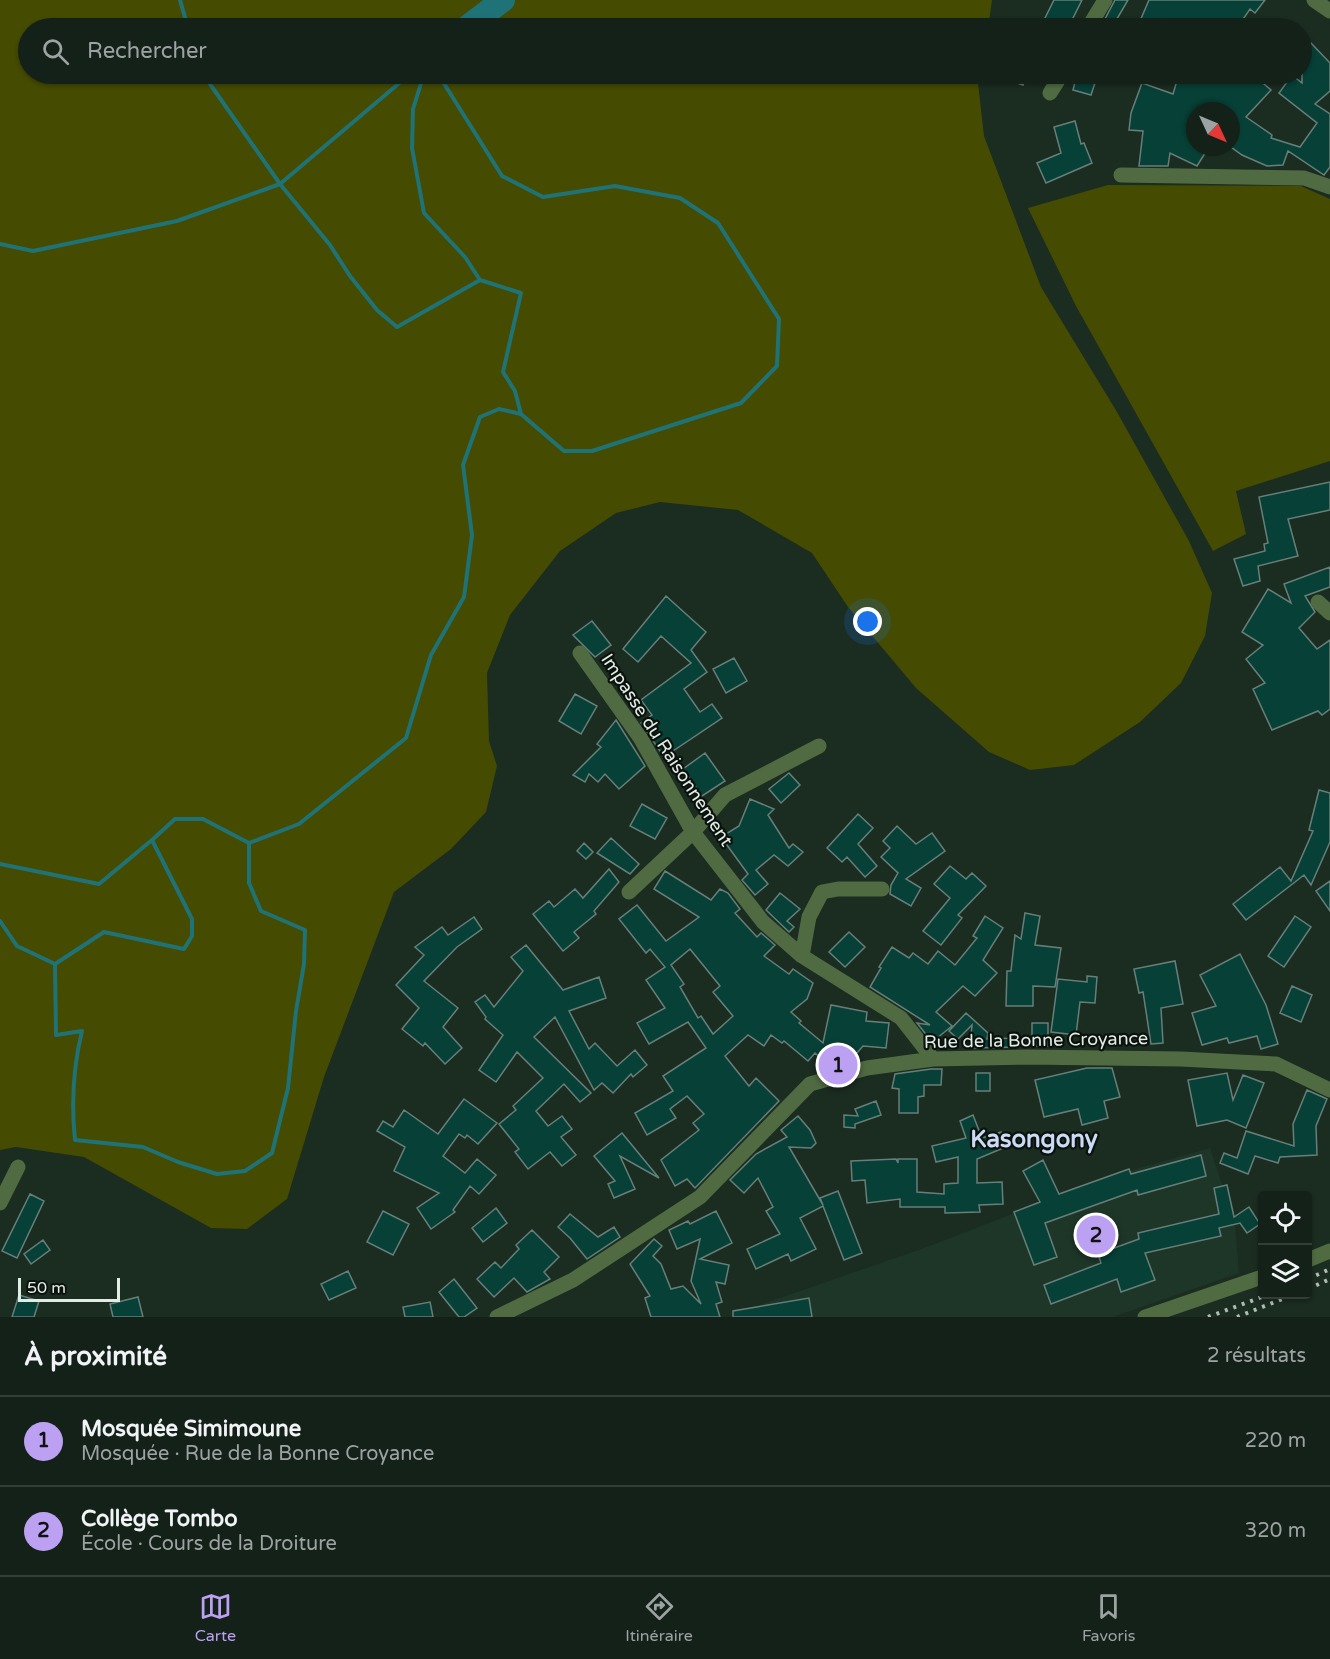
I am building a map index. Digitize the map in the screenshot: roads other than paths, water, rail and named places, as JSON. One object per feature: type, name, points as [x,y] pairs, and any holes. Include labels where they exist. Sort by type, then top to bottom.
[{"type":"street","points":[[1094,18],[1105,0]]},
{"type":"street","points":[[1314,0],[1330,11]]},
{"type":"street","points":[[1050,93],[1056,84]]},
{"type":"street","points":[[1121,175],[1305,178],[1330,187]]},
{"type":"street","points":[[1318,602],[1330,613]]},
{"type":"street","name":"Impasse du Raisonnement","points":[[580,653],[641,739],[693,832],[763,922],[802,956],[901,1018],[933,1059]]},
{"type":"street","points":[[629,892],[693,832],[725,795],[819,746]]},
{"type":"street","points":[[802,956],[809,917],[822,892],[838,889],[882,889]]},
{"type":"street","name":"Rue de la Bonne Croyance","points":[[497,1317],[573,1280],[700,1197],[810,1084],[867,1068],[933,1059],[1026,1056],[1181,1059],[1276,1064],[1330,1090]]},
{"type":"street","points":[[0,1203],[18,1167]]},
{"type":"street","points":[[1312,1258],[1330,1251]]},
{"type":"street","points":[[1145,1317],[1258,1279]]},
{"type":"waterway","points":[[180,0],[185,18]]},
{"type":"waterway","points":[[479,18],[503,0]]},
{"type":"waterway","points":[[210,84],[280,184],[330,245],[350,276],[377,310],[397,327],[480,280]]},
{"type":"waterway","points":[[0,244],[33,251],[177,221],[280,184],[398,84]]},
{"type":"waterway","points":[[421,84],[413,109],[412,148],[424,213],[465,257],[480,280],[521,293],[503,372],[515,391],[521,414]]},
{"type":"waterway","points":[[0,921],[17,946],[55,964],[104,932],[184,949],[192,936],[192,919],[152,840],[175,819],[203,819],[249,843],[299,824],[406,738],[431,655],[464,597],[472,535],[463,465],[480,417],[499,409],[521,414],[564,451],[592,451],[741,403],[777,366],[779,319],[718,223],[680,198],[615,186],[543,197],[502,176],[444,84]]},
{"type":"waterway","points":[[0,864],[99,884],[152,840]]},
{"type":"waterway","points":[[55,964],[56,1035],[82,1031],[74,1085],[75,1140],[143,1147],[178,1162],[217,1174],[245,1171],[272,1153],[288,1088],[296,1011],[304,964],[305,930],[261,911],[249,883],[249,843]]},
{"type":"railway","points":[[1312,1277],[1330,1269]]},
{"type":"railway","points":[[1312,1287],[1330,1279]]},
{"type":"railway","points":[[1208,1317],[1258,1298]]},
{"type":"railway","points":[[1237,1317],[1282,1299]]},
{"type":"place","name":"Mosquée Simimoune","points":[[838,1065]]},
{"type":"place","name":"Collège Tombo","points":[[1096,1235]]},
{"type":"district","name":"Kasongony","points":[[1034,1139]]}]
